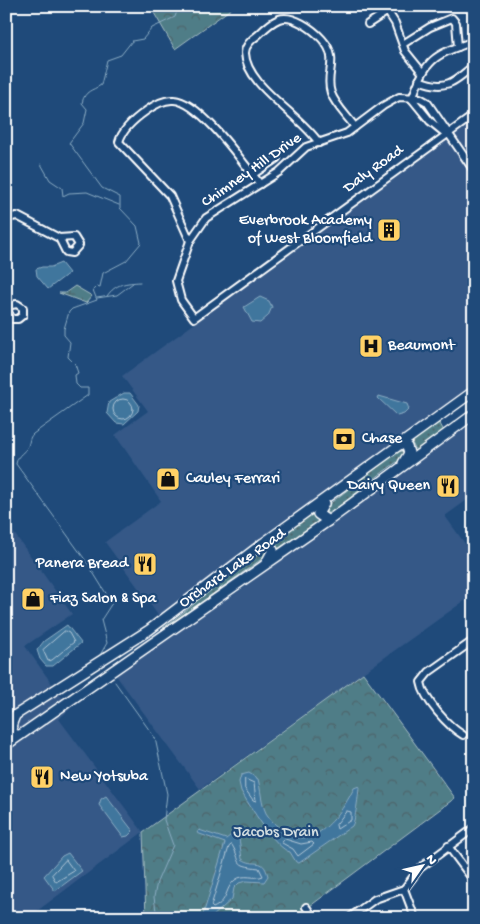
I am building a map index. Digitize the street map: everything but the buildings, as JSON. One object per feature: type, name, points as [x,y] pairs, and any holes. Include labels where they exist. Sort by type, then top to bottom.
[{"type":"main road","name":"Orchard Lake Road","points":[[6,721],[149,630],[262,544],[474,391]]},
{"type":"main road","points":[[452,430],[446,428],[443,422],[457,403]]},
{"type":"main road","name":"Orchard Lake Road","points":[[6,745],[328,522],[474,414]]},
{"type":"main road","points":[[400,468],[409,453],[407,447],[402,443]]},
{"type":"main road","points":[[328,522],[320,517],[318,511],[336,491]]},
{"type":"main road","points":[[262,544],[270,546],[273,550],[265,565]]},
{"type":"main road","points":[[160,638],[160,629],[177,609]]},
{"type":"main road","points":[[68,682],[75,685],[79,695]]},
{"type":"main road","points":[[15,716],[11,726],[12,731],[15,735],[20,735]]},
{"type":"street","points":[[368,24],[386,9],[395,23],[410,60],[422,72]]},
{"type":"street","points":[[319,143],[305,124],[266,92],[247,63],[245,50],[249,44],[277,19],[285,18],[305,26],[316,33],[328,47],[333,61],[330,93],[355,127]]},
{"type":"street","points":[[403,44],[430,27],[452,18],[456,22],[458,47]]},
{"type":"street","points":[[412,99],[422,72],[435,57],[474,42]]},
{"type":"street","points":[[418,80],[436,87],[442,86],[474,66]]},
{"type":"street","name":"Chimney Hill Drive","points":[[194,318],[181,300],[176,280],[190,241],[206,218],[279,172],[306,147],[338,138],[399,97],[412,99]]},
{"type":"street","points":[[412,99],[420,98],[430,106],[474,172]]},
{"type":"street","points":[[412,99],[447,134]]},
{"type":"street","points":[[190,241],[170,196],[119,142],[120,135],[154,105],[174,100],[184,102],[193,108],[212,126],[260,184]]},
{"type":"street","points":[[423,112],[430,106]]},
{"type":"street","name":"Daly Road","points":[[194,318],[474,115]]},
{"type":"street","points":[[252,175],[277,158]]},
{"type":"street","points":[[6,218],[16,216],[58,238]]},
{"type":"street","points":[[463,735],[452,728],[440,714],[422,688],[421,682],[429,672],[474,640]]},
{"type":"street","points":[[349,918],[375,899],[404,889],[420,868],[474,828]]},
{"type":"street","points":[[448,846],[474,881]]},
{"type":"street","points":[[404,889],[415,918]]},
{"type":"street","points":[[306,907],[314,918]]},
{"type":"shaded area","points":[[474,121],[474,387],[432,414],[276,530],[240,552],[231,563],[160,618],[105,542],[161,501],[115,435],[148,411],[122,376]]},
{"type":"shaded area","points":[[474,424],[474,495],[445,516],[474,556],[474,594],[200,789],[115,674],[242,589],[449,437]]},
{"type":"shaded area","points":[[6,522],[72,614],[25,646],[70,709],[59,719],[143,832],[33,914],[35,918],[6,918]]},
{"type":"green space","points":[[150,6],[235,6],[175,49]]},
{"type":"green space","points":[[75,286],[92,296],[86,303],[59,293],[65,293]]},
{"type":"green space","points":[[439,422],[444,431],[416,451],[411,441]]},
{"type":"green space","points":[[398,451],[404,452],[401,459],[330,513],[326,513],[328,505]]},
{"type":"green space","points":[[314,512],[319,522],[278,551],[273,541]]},
{"type":"green space","points":[[261,550],[266,551],[263,558],[163,628],[193,605],[205,592]]},
{"type":"green space","name":"Jacobs Drain","points":[[363,673],[455,798],[294,918],[146,918],[143,832]]},
{"type":"water","points":[[61,263],[69,273],[48,289],[37,276],[36,269],[51,267]]},
{"type":"water","points":[[260,297],[269,301],[272,307],[268,316],[260,323],[252,322],[244,307]]},
{"type":"water","points":[[124,393],[130,393],[139,405],[138,411],[124,424],[116,423],[107,413],[109,402]]},
{"type":"water","points":[[379,396],[407,404],[409,409],[404,414],[397,416],[378,398]]},
{"type":"water","points":[[67,625],[81,643],[53,666],[46,666],[40,659],[37,650],[44,641]]},
{"type":"water","points":[[249,773],[258,779],[263,805],[273,822],[282,830],[294,836],[305,838],[325,828],[342,809],[354,788],[359,786],[356,813],[352,826],[299,863],[296,862],[290,852],[284,849],[270,835],[241,791],[239,782],[241,775]]},
{"type":"water","points":[[106,796],[133,831],[128,836],[123,837],[99,805],[101,799]]},
{"type":"water","points":[[199,830],[226,839],[235,832],[239,838],[242,859],[261,864],[264,866],[268,876],[264,882],[246,881],[239,883],[234,888],[232,899],[211,918],[202,918],[225,843],[197,833]]},
{"type":"water","points":[[68,853],[82,871],[55,891],[44,876],[62,856]]},
{"type":"waterway","points":[[100,655],[107,643],[101,620],[112,603],[86,561],[16,464],[18,458],[28,446],[33,434],[88,395],[88,388],[80,388],[76,384],[75,375],[78,373],[75,364],[68,357],[70,342],[64,335],[64,329],[69,312],[72,309],[97,300],[93,290],[97,286],[100,287],[103,273],[126,261],[141,243],[137,226],[120,208],[120,197],[102,188],[69,143],[84,123],[87,109],[82,103],[83,99],[89,91],[101,85],[107,60],[121,55],[132,41],[143,39],[152,28],[175,17],[177,11],[175,6]]},
{"type":"waterway","points":[[177,8],[182,6]]},
{"type":"waterway","points":[[41,164],[50,180],[62,188],[63,196],[69,193],[87,192],[119,205]]},
{"type":"waterway","points":[[107,296],[118,286],[126,283],[140,282]]},
{"type":"waterway","points":[[97,298],[117,295],[133,283]]},
{"type":"waterway","points":[[115,682],[155,738],[167,794],[164,820],[173,845],[157,882],[154,897],[157,918]]},
{"type":"place","name":"Everbrook Academy of West Bloomfield","points":[[389,230]]},
{"type":"place","name":"Beaumont","points":[[371,346]]},
{"type":"place","name":"Chase","points":[[344,439]]},
{"type":"place","name":"Cauley Ferrari","points":[[168,479]]},
{"type":"place","name":"Dairy Queen","points":[[448,486]]},
{"type":"place","name":"Panera Bread","points":[[145,564]]},
{"type":"place","name":"Fiaz Salon & Spa","points":[[33,599]]},
{"type":"place","name":"New Yotsuba","points":[[42,777]]}]
